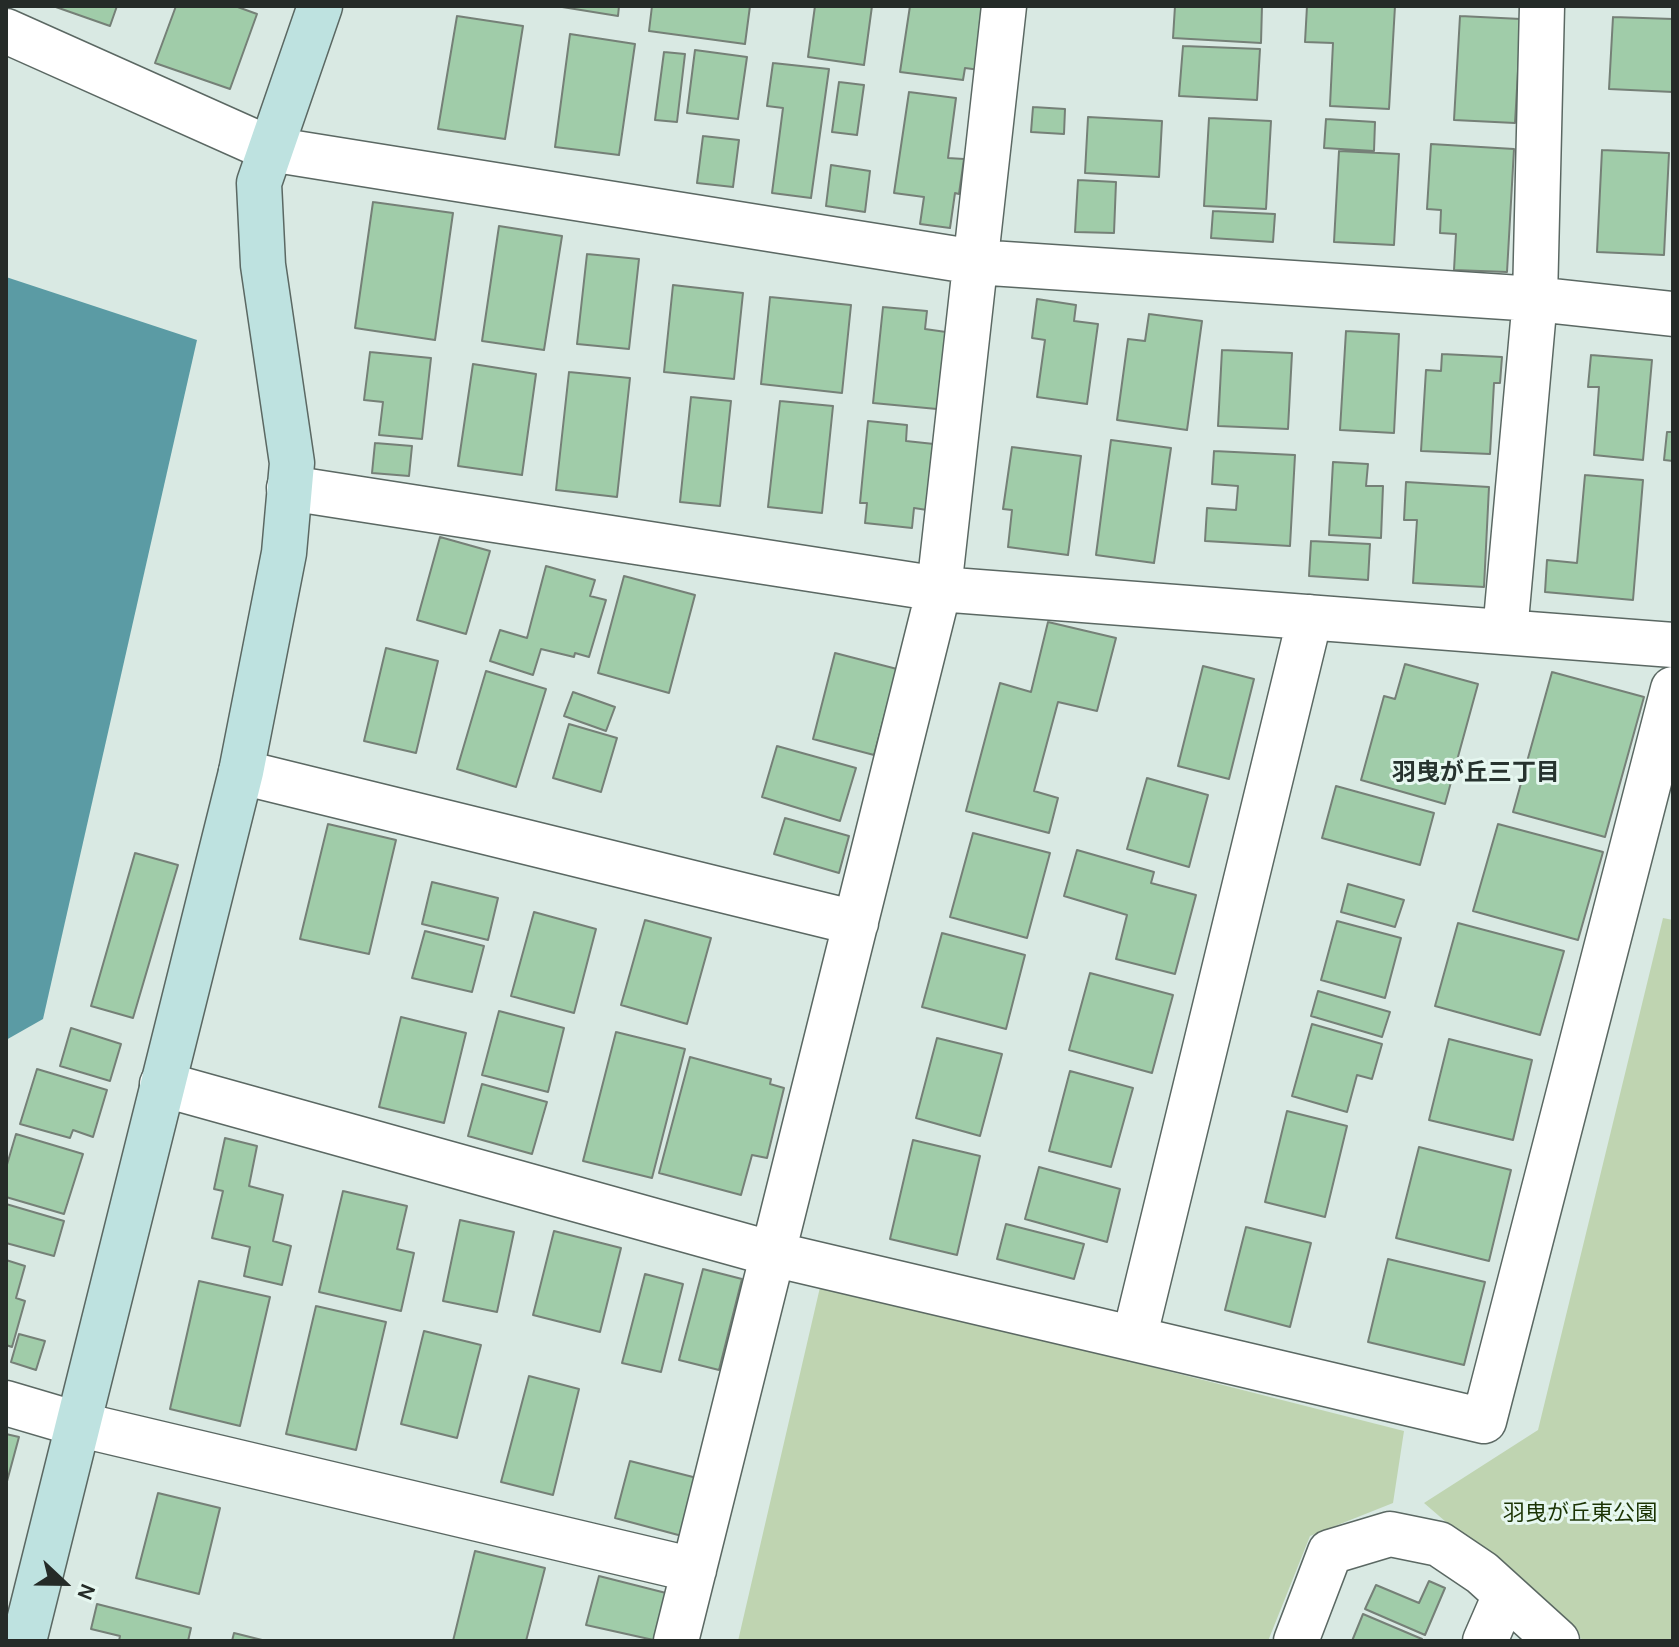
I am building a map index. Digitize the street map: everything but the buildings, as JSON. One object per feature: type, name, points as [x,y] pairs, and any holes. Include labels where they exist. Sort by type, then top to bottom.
[{"type":"street","points":[[24,1641],[241,772],[284,553],[292,463],[263,265],[259,183],[320,6]]},
{"type":"street","points":[[676,1641],[939,589],[1004,6]]},
{"type":"street","points":[[1505,632],[1535,299],[1542,6]]},
{"type":"street","points":[[6,31],[270,149],[975,262],[1535,299],[1673,314]]},
{"type":"street","points":[[289,488],[939,589],[1673,645]]},
{"type":"street","points":[[1134,1339],[1310,617]]},
{"type":"street","points":[[162,1084],[773,1254],[1484,1421],[1673,689]]},
{"type":"street","points":[[241,772],[856,923]]},
{"type":"street","points":[[6,1403],[77,1424],[694,1570]]},
{"type":"street","points":[[1296,1641],[1330,1552],[1390,1534],[1439,1544],[1482,1573],[1557,1641]]},
{"type":"street","points":[[1485,1641],[1505,1595]]},
{"type":"green space","name":"羽曳が丘東公園","points":[[1663,918],[1673,920],[1673,1641],[1584,1641],[1424,1503],[1538,1430]]},
{"type":"green space","points":[[821,1283],[1404,1431],[1393,1503],[1310,1536],[1268,1641],[738,1641]]},
{"type":"water","points":[[6,277],[197,340],[43,1019],[6,1040]]},
{"type":"district","name":"羽曳が丘三丁目","points":[[1476,773]]}]
